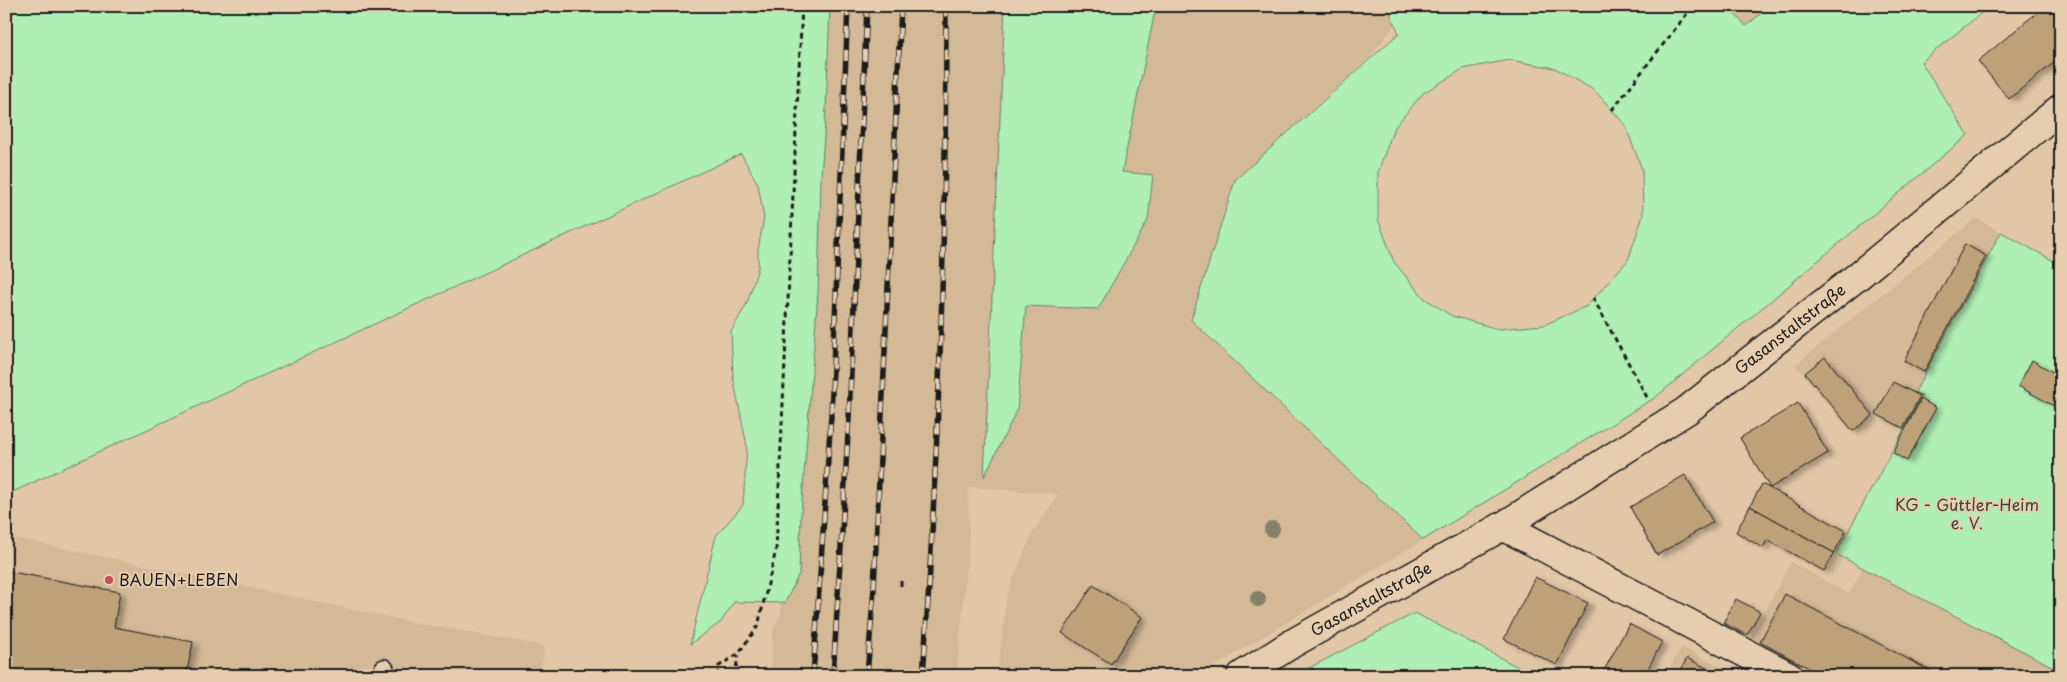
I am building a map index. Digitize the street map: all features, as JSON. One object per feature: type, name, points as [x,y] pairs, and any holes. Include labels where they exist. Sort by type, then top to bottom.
[{"type":"street","name":"Gasanstaltstraße","points":[[1241,676],[1293,643],[1502,526],[1686,411],[1858,276],[2061,108]]},
{"type":"street","points":[[1502,526],[1789,676]]},
{"type":"path","points":[[717,676],[719,666],[738,654],[758,626],[776,550],[802,6]]},
{"type":"path","points":[[1612,110],[1693,6]]},
{"type":"path","points":[[1593,298],[1649,401]]},
{"type":"path","points":[[901,578],[901,586]]},
{"type":"path","points":[[736,676],[738,654]]},
{"type":"shaded area","points":[[818,6],[1387,6],[1395,25],[1370,57],[1235,180],[1191,320],[1423,540],[1198,676],[997,676],[1007,594],[1032,534],[1058,494],[968,487],[969,534],[957,676],[770,676],[773,630],[781,614],[790,499]]},
{"type":"shaded area","points":[[1727,6],[1770,6],[1745,26]]},
{"type":"shaded area","points":[[1976,218],[2001,232],[1915,391],[1922,396],[1904,429],[1876,414],[1853,434],[1795,365]]},
{"type":"shaded area","name":"BAUEN+LEBEN","points":[[6,536],[416,623],[545,646],[542,664],[536,676],[6,676]]},
{"type":"shaded area","points":[[1791,562],[1849,594],[1863,568],[2061,671],[2061,676],[1666,676],[1681,647],[1732,672]]},
{"type":"green space","points":[[6,6],[830,6],[821,176],[818,292],[801,514],[799,574],[785,603],[734,602],[721,622],[690,644],[716,536],[743,505],[747,446],[733,377],[731,332],[747,303],[758,268],[758,250],[764,218],[758,184],[741,154],[6,495]]},
{"type":"green space","points":[[1005,6],[1156,6],[1122,172],[1153,175],[1148,220],[1098,309],[1026,306],[1017,410],[984,477]]},
{"type":"green space","points":[[1387,6],[1727,6],[1746,26],[1770,6],[1990,6],[1921,62],[1968,135],[1656,397],[1423,540],[1191,320],[1235,180],[1399,33]],"holes":[[[1509,60],[1555,68],[1595,91],[1625,125],[1642,169],[1643,216],[1628,260],[1587,306],[1544,325],[1498,329],[1452,316],[1424,298],[1394,262],[1378,219],[1378,172],[1394,128],[1423,93],[1463,69]]]},
{"type":"green space","name":"KG - Güttler-Heim e. V.","points":[[2001,232],[2061,265],[2061,671],[1836,554],[1922,396],[1915,392]]},
{"type":"green space","points":[[1415,613],[1535,676],[1303,676],[1296,672],[1309,668]]},
{"type":"building","points":[[2045,6],[2061,6],[2061,57],[2009,99],[1978,61]]},
{"type":"building","points":[[1965,244],[1986,256],[1924,372],[1904,361]]},
{"type":"building","points":[[1825,357],[1873,415],[1853,431],[1805,373]]},
{"type":"building","points":[[2032,360],[2061,377],[2061,410],[2018,386]]},
{"type":"building","points":[[1893,382],[1920,396],[1903,428],[1876,414]]},
{"type":"building","points":[[1921,399],[1936,408],[1907,461],[1893,453]]},
{"type":"building","points":[[1798,403],[1828,453],[1770,488],[1740,438]]},
{"type":"building","points":[[1685,475],[1713,522],[1657,555],[1630,507]]},
{"type":"building","points":[[1762,484],[1846,531],[1834,553],[1750,506]]},
{"type":"building","points":[[1750,506],[1834,553],[1824,571],[1767,540],[1763,548],[1736,532]]},
{"type":"building","points":[[6,571],[120,592],[114,627],[193,642],[186,676],[6,676]]},
{"type":"building","points":[[1535,577],[1588,603],[1557,665],[1504,639]]},
{"type":"building","points":[[1093,585],[1142,617],[1111,664],[1062,633]]},
{"type":"building","points":[[1785,594],[1940,676],[1824,676],[1760,642]]},
{"type":"building","points":[[1736,599],[1760,612],[1747,635],[1723,623]]},
{"type":"building","points":[[1629,624],[1662,642],[1644,676],[1601,676]]},
{"type":"building","points":[[1687,658],[1721,676],[1678,676]]},
{"type":"railway","points":[[813,676],[831,416],[848,6]]},
{"type":"railway","points":[[833,676],[849,418],[867,6]]},
{"type":"railway","points":[[867,676],[874,588],[901,6]]},
{"type":"railway","points":[[923,676],[929,592],[940,341],[945,173],[946,6]]},
{"type":"place","name":"BAUEN+LEBEN","points":[[109,580]]}]
